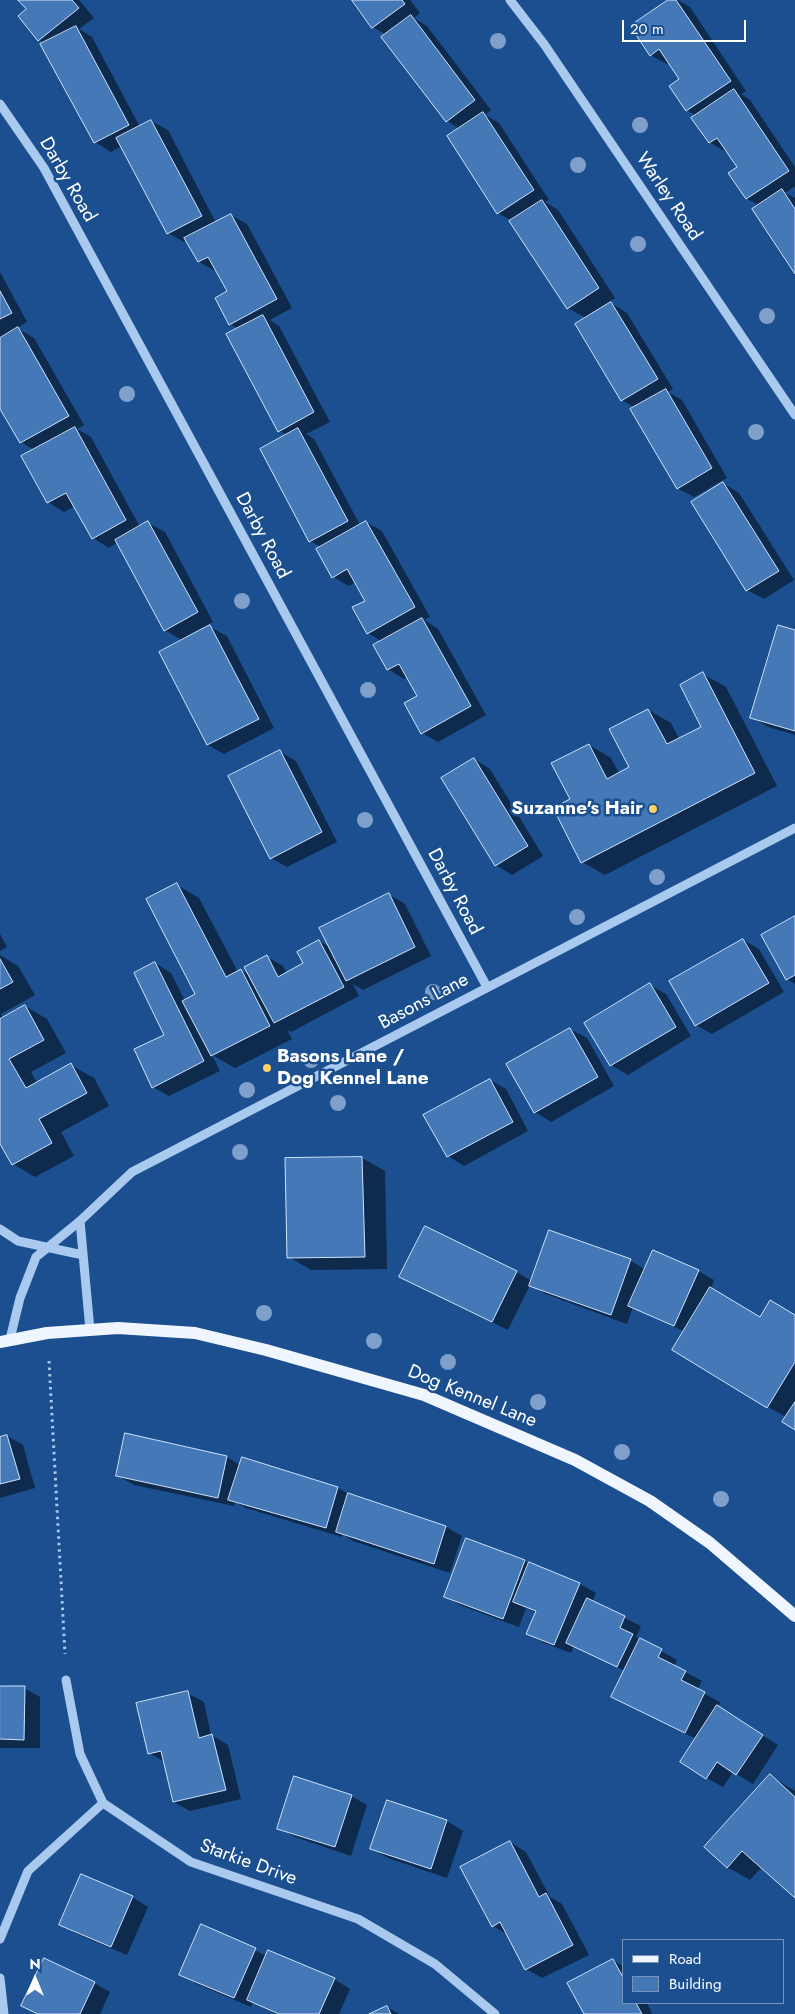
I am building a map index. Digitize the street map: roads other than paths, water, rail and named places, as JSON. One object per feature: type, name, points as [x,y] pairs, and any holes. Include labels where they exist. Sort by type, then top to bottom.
[{"type":"main road","name":"Dog Kennel Lane","points":[[5,1340],[47,1332],[118,1328],[195,1333],[266,1350],[424,1395],[576,1460],[650,1501],[710,1543],[795,1616]]},
{"type":"street","name":"Warley Road","points":[[510,0],[544,44],[795,415]]},
{"type":"street","name":"Darby Road","points":[[0,104],[44,168],[488,987]]},
{"type":"street","name":"Basons Lane","points":[[5,1340],[36,1257],[80,1222],[132,1172],[795,828]]},
{"type":"street","points":[[80,1222],[90,1330]]},
{"type":"street","points":[[0,1229],[18,1242],[83,1255]]},
{"type":"street","points":[[0,1939],[28,1871],[103,1803],[80,1754],[66,1680]]},
{"type":"street","name":"Starkie Drive","points":[[103,1803],[191,1862],[358,1919],[435,1964],[495,2014]]},
{"type":"street","points":[[0,1978],[4,2014]]},
{"type":"place","name":"Suzanne's Hair","points":[[653,809]]},
{"type":"place","name":"Basons Lane / Dog Kennel Lane","points":[[267,1068]]}]
